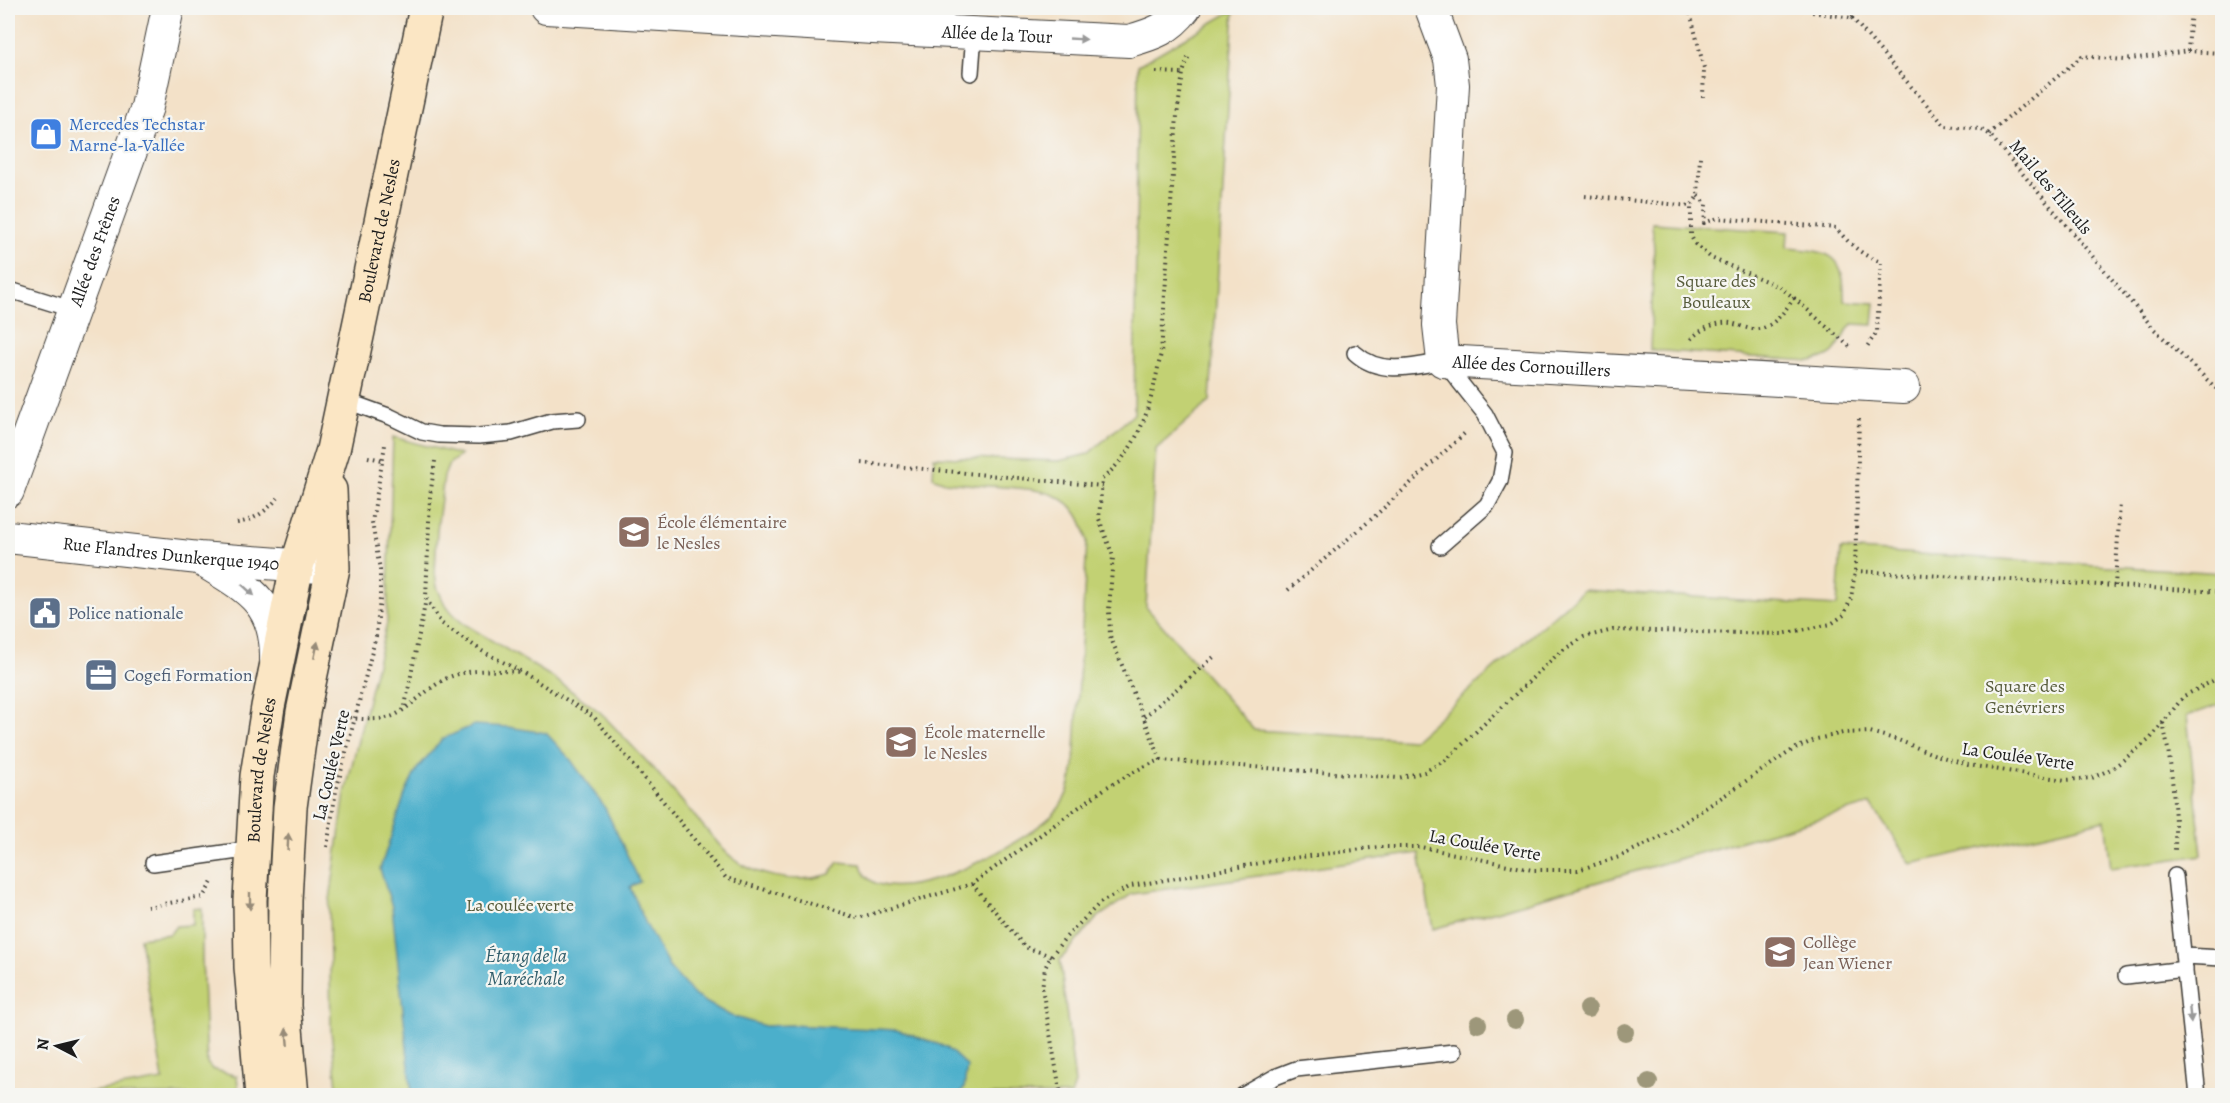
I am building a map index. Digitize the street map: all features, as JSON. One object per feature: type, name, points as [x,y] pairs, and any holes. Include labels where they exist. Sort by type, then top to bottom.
[{"type":"street","name":"Allée des Frênes","points":[[8,491],[147,107],[168,8]]},
{"type":"street","name":"Boulevard de Nesles","points":[[262,1095],[241,851],[297,566],[332,453],[426,8]]},
{"type":"street","name":"Allée de la Tour","points":[[546,8],[811,16],[974,33],[1129,41],[1152,35],[1174,22],[1185,8]]},
{"type":"street","name":"Allée des Cornouillers","points":[[1431,8],[1448,50],[1453,85],[1439,325],[1443,361],[1689,375],[1860,370],[1904,387]]},
{"type":"street","name":"Boulevard de Nesles","points":[[292,1095],[284,1006],[285,900],[290,807],[303,712],[333,568],[330,497],[332,453]]},
{"type":"street","name":"Rue Flandres Dunkerque 1940","points":[[8,537],[199,558],[333,568]]},
{"type":"street","points":[[199,558],[246,587],[269,616],[273,623],[276,646],[275,672]]},
{"type":"lane","points":[[971,73],[974,33]]},
{"type":"lane","points":[[14,291],[74,310]]},
{"type":"lane","points":[[1355,353],[1364,362],[1392,368],[1443,361],[1485,414],[1505,453],[1500,481],[1487,505],[1440,546]]},
{"type":"lane","points":[[344,400],[391,417],[422,432],[439,435],[478,436],[511,433],[552,421],[578,419]]},
{"type":"lane","points":[[153,863],[241,851]]},
{"type":"lane","points":[[2175,876],[2198,1095]]},
{"type":"lane","points":[[2126,976],[2184,962],[2223,958]]},
{"type":"lane","points":[[1242,1095],[1275,1077],[1296,1070],[1454,1052]]},
{"type":"path","points":[[1689,8],[1704,68],[1703,97]]},
{"type":"path","points":[[1808,8],[1812,12],[1852,18],[1863,8]]},
{"type":"path","points":[[2188,51],[2191,8]]},
{"type":"path","name":"Mail des Tilleuls","points":[[1852,18],[1945,126],[1980,129],[1989,134],[2154,328],[2223,393]]},
{"type":"path","points":[[1161,760],[1110,636],[1109,610],[1113,556],[1099,519],[1102,479],[1119,464],[1131,447],[1145,419],[1155,387],[1161,353],[1165,304],[1177,115],[1183,73],[1193,45]]},
{"type":"path","points":[[1989,134],[2082,56],[2124,60],[2188,51],[2223,53]]},
{"type":"path","points":[[1700,156],[1698,196],[1691,206],[1691,236],[1695,244],[1711,258],[1780,287],[1794,298],[1860,370]]},
{"type":"path","points":[[1585,196],[1691,206]]},
{"type":"path","points":[[426,598],[441,623],[482,651],[522,672],[594,717],[726,878],[858,918],[972,885],[1107,787],[1161,760],[1398,778],[1424,772],[1446,760],[1560,652],[1584,638],[1613,630],[1782,634],[1832,624],[1844,615],[1851,598],[1855,571],[1860,370],[1877,332],[1881,262],[1869,258],[1841,235],[1836,228],[1718,218],[1704,223],[1706,204],[1698,196]]},
{"type":"path","points":[[1689,375],[1687,353],[1689,343],[1698,332],[1721,323],[1731,323],[1751,329],[1762,328],[1783,313],[1794,298]]},
{"type":"path","points":[[1288,590],[1375,516],[1485,414]]},
{"type":"path","points":[[405,707],[426,598],[430,497],[439,435]]},
{"type":"path","name":"La Coulée Verte","points":[[326,854],[336,791],[376,636],[380,570],[372,522],[386,445]]},
{"type":"path","points":[[862,463],[1102,486]]},
{"type":"path","points":[[230,524],[250,520],[266,511],[279,497]]},
{"type":"path","points":[[2115,586],[2120,503]]},
{"type":"path","points":[[1855,571],[2223,592]]},
{"type":"path","points":[[1144,717],[1215,656]]},
{"type":"path","points":[[337,716],[354,719],[391,717],[432,686],[450,677],[470,671],[522,672]]},
{"type":"path","name":"La Coulée Verte","points":[[1061,1095],[1042,988],[1045,968],[1051,956],[1100,903],[1131,886],[1278,860],[1378,847],[1421,847],[1533,870],[1578,870],[1619,857],[1665,835],[1794,749],[1817,739],[1843,733],[1870,732],[1968,765],[2065,780],[2092,778],[2113,768],[2150,739],[2184,696],[2223,676]]},
{"type":"path","points":[[2163,723],[2170,759],[2176,827],[2175,876]]},
{"type":"path","points":[[147,907],[203,897],[241,851]]},
{"type":"path","points":[[972,885],[1025,948],[1051,956]]},
{"type":"green space","name":"La coulée verte","points":[[1234,10],[1210,401],[1156,449],[1146,607],[1254,730],[1413,740],[1583,590],[1837,606],[1841,549],[2222,573],[2222,704],[2187,716],[2202,855],[2111,868],[2105,820],[1911,864],[1871,804],[1433,929],[1419,853],[1132,894],[1097,918],[1060,960],[1075,1084],[1071,1095],[338,1096],[331,1031],[329,907],[345,793],[387,623],[393,437],[461,455],[449,464],[444,476],[437,530],[435,573],[437,587],[445,605],[461,622],[552,677],[600,712],[654,769],[733,859],[759,872],[802,879],[830,874],[838,862],[861,864],[866,876],[883,885],[907,886],[965,868],[995,853],[1044,822],[1058,809],[1067,794],[1074,767],[1087,541],[1077,513],[1059,498],[1048,493],[1021,488],[945,482],[933,477],[934,457],[1059,461],[1088,454],[1134,414],[1138,65]]},
{"type":"green space","name":"Square des Bouleaux","points":[[1652,223],[1788,232],[1787,248],[1824,253],[1837,263],[1844,285],[1844,301],[1875,303],[1873,325],[1852,324],[1832,353],[1810,361],[1650,350],[1654,249]]},
{"type":"green space","points":[[202,908],[207,1063],[212,1069],[237,1076],[239,1095],[73,1095],[163,1080],[140,938],[170,934],[176,926],[193,925],[193,909]]},
{"type":"water","name":"Étang de la Maréchale","points":[[474,725],[546,733],[571,760],[605,808],[640,882],[630,887],[646,924],[669,967],[695,996],[731,1016],[765,1026],[897,1030],[946,1047],[967,1066],[964,1089],[958,1096],[412,1095],[392,907],[380,869],[405,794],[417,769],[442,739]]},
{"type":"place","name":"Mercedes Techstar Marne-la-Vallée","points":[[46,134]]},
{"type":"place","name":"École élémentaire le Nesles","points":[[634,532]]},
{"type":"place","name":"Police nationale","points":[[45,613]]},
{"type":"place","name":"Cogefi Formation","points":[[101,675]]},
{"type":"place","name":"École maternelle le Nesles","points":[[901,742]]},
{"type":"place","name":"Collège Jean Wiener","points":[[1780,952]]},
{"type":"park label","name":"Square des Genévriers","points":[[2025,696]]}]
